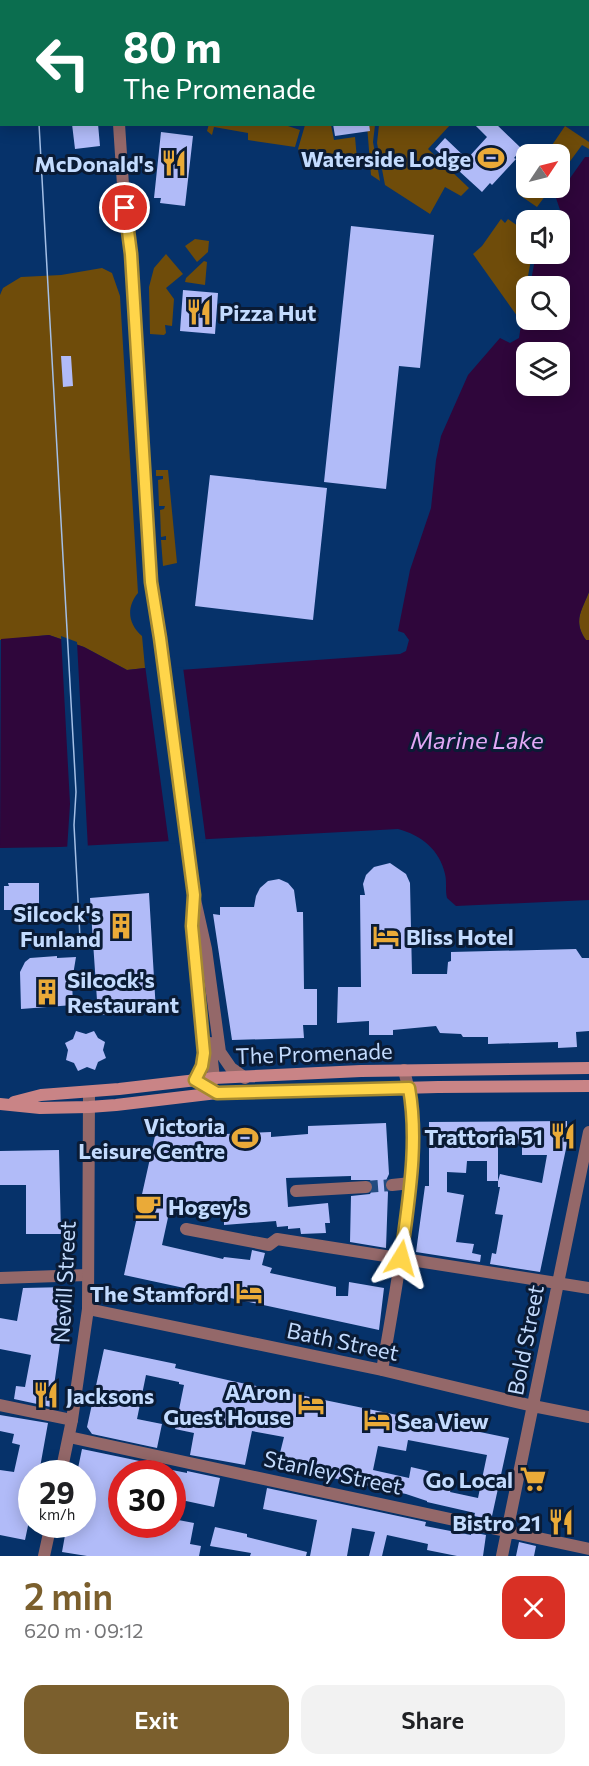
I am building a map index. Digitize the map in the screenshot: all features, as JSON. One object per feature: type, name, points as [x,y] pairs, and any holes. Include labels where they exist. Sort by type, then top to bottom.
[{"type":"main road","points":[[503,1068],[504,1086]]},
{"type":"main road","name":"The Promenade","points":[[3,1103],[40,1108],[116,1105],[209,1088],[245,1078],[404,1070],[589,1068]]},
{"type":"main road","name":"The Promenade","points":[[3,1103],[41,1095],[195,1080],[209,1088],[589,1086]]},
{"type":"street","points":[[119,126],[131,254],[151,582],[194,895],[206,950],[220,1052],[231,1068],[245,1078]]},
{"type":"street","points":[[194,895],[192,926],[204,1053],[202,1066],[195,1080]]},
{"type":"street","points":[[206,950],[203,974],[209,1088]]},
{"type":"street","points":[[382,1370],[411,1184],[412,1112],[404,1070]]},
{"type":"street","name":"Nevill Street","points":[[64,1460],[88,1309],[89,1092]]},
{"type":"street","name":"Bold Street","points":[[502,1556],[589,1131]]},
{"type":"street","points":[[392,1185],[411,1184]]},
{"type":"street","points":[[296,1191],[366,1187]]},
{"type":"street","points":[[186,1229],[269,1245],[277,1239],[589,1288]]},
{"type":"street","points":[[0,1278],[87,1275]]},
{"type":"street","name":"Bath Street","points":[[88,1309],[382,1370],[589,1417]]},
{"type":"street","points":[[0,1406],[72,1420]]},
{"type":"street","name":"Stanley Street","points":[[69,1437],[589,1549]]},
{"type":"street","points":[[45,1556],[48,1538]]},
{"type":"shaded area","points":[[208,126],[288,126],[300,130],[295,147],[248,140],[248,133],[214,127],[212,135],[207,131]]},
{"type":"shaded area","points":[[305,126],[331,126],[334,140],[355,137],[357,159],[336,157],[331,162],[320,155],[302,153],[298,149]]},
{"type":"shaded area","points":[[367,126],[375,126],[373,142],[380,181],[371,175]]},
{"type":"shaded area","points":[[379,126],[449,126],[428,149],[469,188],[461,196],[445,187],[430,214],[385,185],[377,143]]},
{"type":"shaded area","points":[[565,126],[589,142],[589,149],[582,145],[570,161],[570,144],[553,144]]},
{"type":"shaded area","points":[[524,198],[544,198],[537,207]]},
{"type":"shaded area","points":[[501,219],[505,223],[508,219],[516,225],[516,264],[530,264],[528,276],[516,276],[516,314],[473,254],[482,246]]},
{"type":"shaded area","points":[[195,239],[209,241],[208,252],[197,262],[185,246]]},
{"type":"shaded area","points":[[166,254],[183,274],[166,288],[174,299],[172,326],[165,325],[164,335],[150,334],[149,287],[154,268]]},
{"type":"shaded area","points":[[204,261],[207,262],[205,285],[185,282],[186,278]]},
{"type":"shaded area","points":[[102,268],[112,273],[120,296],[138,593],[134,598],[130,615],[131,621],[142,636],[145,668],[127,670],[84,647],[49,635],[0,640],[0,295],[3,288],[21,277],[61,275]]},
{"type":"shaded area","points":[[156,470],[168,470],[177,563],[163,566],[161,540],[166,540],[166,536],[161,537],[160,510],[165,506],[159,506],[158,480],[163,479],[163,476],[156,476]]},
{"type":"shaded area","points":[[589,592],[589,640],[586,640],[579,622]]},
{"type":"water","name":"Marine Lake","points":[[585,157],[589,157],[589,592],[579,622],[582,633],[586,640],[589,640],[589,900],[456,906],[447,898],[445,874],[434,851],[414,835],[398,829],[60,847],[0,848],[1,639],[49,635],[84,647],[127,670],[145,668],[166,671],[400,654],[406,651],[409,640],[404,633],[398,631],[410,570],[431,508],[441,436],[468,375],[500,338],[510,343],[519,338],[520,330],[570,330],[570,276],[532,276],[534,264],[570,264],[570,210],[560,210],[556,198],[570,198],[570,178]]},
{"type":"pier","points":[[61,636],[77,642],[88,849],[67,850],[70,804]]},
{"type":"pier","points":[[145,665],[166,668],[183,667],[206,842],[169,844]]},
{"type":"building","points":[[72,126],[98,126],[100,146],[75,149]]},
{"type":"building","points":[[333,126],[369,126],[370,131],[335,136]]},
{"type":"building","name":"Waterside Lodge","points":[[476,126],[498,126],[517,144],[514,158],[516,159],[492,185],[490,183],[482,192],[435,149],[445,138],[467,159],[487,137]]},
{"type":"building","name":"McDonald's","points":[[161,132],[193,136],[185,206],[160,203],[161,198],[154,198]]},
{"type":"building","points":[[351,226],[434,235],[420,368],[399,366],[386,489],[324,482]]},
{"type":"building","name":"Pizza Hut","points":[[183,290],[218,293],[215,334],[180,331]]},
{"type":"building","points":[[61,356],[71,356],[73,386],[63,387]]},
{"type":"building","points":[[210,475],[327,488],[313,620],[195,606]]},
{"type":"building","points":[[390,863],[406,874],[410,883],[412,974],[447,974],[451,952],[576,949],[582,958],[589,958],[589,1031],[576,1032],[577,1047],[558,1048],[558,1042],[488,1044],[488,1037],[463,1037],[461,1034],[440,1033],[436,1026],[393,1030],[393,1035],[369,1035],[369,1021],[337,1023],[338,987],[361,987],[360,895],[365,895],[363,884],[366,875],[374,867]]},
{"type":"building","points":[[279,879],[288,883],[294,890],[297,912],[303,912],[304,989],[317,989],[317,1025],[303,1025],[304,1038],[232,1040],[213,914],[220,915],[220,907],[254,907],[260,888],[268,881]]},
{"type":"building","points":[[8,883],[39,883],[37,906],[21,907],[20,910],[4,910],[4,886],[9,886]]},
{"type":"building","name":"Silcock's Funland","points":[[149,893],[156,1012],[98,1015],[90,898]]},
{"type":"building","name":"Silcock's Restaurant","points":[[57,956],[57,958],[76,957],[72,981],[73,1005],[21,1009],[20,972],[25,962],[30,958]]},
{"type":"building","points":[[76,1031],[86,1034],[94,1031],[98,1038],[105,1042],[103,1050],[106,1058],[98,1062],[95,1070],[87,1067],[78,1071],[74,1063],[66,1060],[68,1050],[65,1043],[73,1039]]},
{"type":"building","points":[[567,1121],[567,1144],[540,1272],[490,1264],[492,1253],[496,1254],[503,1215],[495,1214],[500,1187],[498,1187],[498,1181],[487,1181],[487,1161],[467,1161],[466,1173],[447,1172],[447,1192],[464,1195],[456,1242],[474,1244],[472,1253],[481,1255],[480,1262],[416,1252],[425,1186],[429,1186],[429,1122]],"holes":[[[498,1144],[522,1144],[522,1155],[547,1155],[542,1183],[500,1174],[498,1181]]]},
{"type":"building","points":[[386,1123],[389,1174],[384,1185],[388,1192],[386,1248],[350,1242],[351,1196],[370,1194],[374,1187],[370,1180],[351,1180],[351,1176],[286,1178],[288,1207],[328,1203],[330,1223],[325,1223],[326,1233],[301,1234],[300,1228],[277,1227],[276,1221],[224,1225],[224,1209],[169,1213],[162,1245],[223,1259],[224,1257],[250,1260],[252,1250],[265,1253],[262,1265],[272,1268],[270,1273],[336,1287],[336,1296],[348,1296],[349,1282],[384,1288],[379,1330],[124,1275],[155,1136],[225,1129],[225,1134],[271,1132],[271,1137],[308,1134],[308,1126]]},
{"type":"building","points":[[59,1150],[61,1234],[26,1234],[26,1185],[0,1185],[0,1151]]},
{"type":"building","points":[[68,1287],[51,1407],[14,1399],[16,1386],[25,1387],[31,1355],[0,1349],[0,1318],[17,1321],[23,1288]]},
{"type":"building","points":[[104,1349],[176,1364],[175,1368],[232,1381],[509,1438],[492,1516],[490,1515],[489,1519],[406,1494],[305,1472],[308,1461],[279,1457],[284,1437],[252,1431],[245,1465],[190,1455],[194,1433],[175,1429],[184,1385],[179,1382],[146,1375],[137,1419],[162,1424],[157,1448],[92,1434],[87,1427]],"holes":[[[408,1440],[487,1455],[478,1498],[450,1492],[452,1485],[430,1480],[432,1472],[411,1467],[409,1478],[373,1470],[378,1446],[406,1451]]]},
{"type":"building","points":[[0,1415],[48,1423],[41,1460],[18,1460],[18,1538],[25,1538],[25,1540],[0,1535],[0,1470],[14,1472],[20,1445],[12,1443],[14,1434],[0,1431]]},
{"type":"building","points":[[82,1449],[135,1460],[108,1460],[108,1538],[186,1538],[186,1521],[194,1523],[190,1544],[201,1546],[199,1556],[87,1556],[62,1552],[64,1538],[96,1538],[96,1460],[80,1460]]},
{"type":"building","points":[[187,1471],[220,1478],[214,1507],[186,1501]]},
{"type":"building","points":[[267,1488],[426,1522],[425,1526],[471,1535],[471,1532],[486,1535],[483,1556],[457,1556],[427,1550],[428,1544],[387,1535],[382,1556],[369,1556],[375,1532],[352,1528],[347,1556],[310,1556],[317,1520],[263,1509]]},
{"type":"building","points":[[215,1527],[307,1552],[306,1556],[250,1556],[251,1553],[210,1546]]},
{"type":"building","points":[[519,1542],[536,1546],[534,1556],[516,1556]]},
{"type":"tunnel","points":[[366,1187],[392,1185]]},
{"type":"tram line","points":[[39,126],[76,792],[74,825],[80,938]]},
{"type":"place","name":"Waterside Lodge","points":[[491,158]]},
{"type":"place","name":"McDonald's","points":[[174,163]]},
{"type":"place","name":"Pizza Hut","points":[[199,312]]},
{"type":"place","name":"Silcock's Funland","points":[[121,926]]},
{"type":"place","name":"Bliss Hotel","points":[[386,936]]},
{"type":"place","name":"Silcock's Restaurant","points":[[47,992]]},
{"type":"place","name":"Trattoria 51","points":[[563,1136]]},
{"type":"place","name":"Victoria Leisure Centre","points":[[245,1138]]},
{"type":"place","name":"Hogey's","points":[[148,1206]]},
{"type":"place","name":"The Stamford","points":[[249,1293]]},
{"type":"place","name":"Jacksons","points":[[46,1395]]},
{"type":"place","name":"AAron Guest House","points":[[311,1404]]},
{"type":"place","name":"Sea View","points":[[377,1420]]},
{"type":"place","name":"Go Local","points":[[533,1479]]},
{"type":"place","name":"Bistro 21","points":[[561,1522]]},
{"type":"route","points":[[125,208],[131,254],[151,582],[194,895],[192,926],[204,1053],[202,1066],[195,1080],[217,1093],[409,1088],[412,1112],[411,1184],[401,1258]]}]
